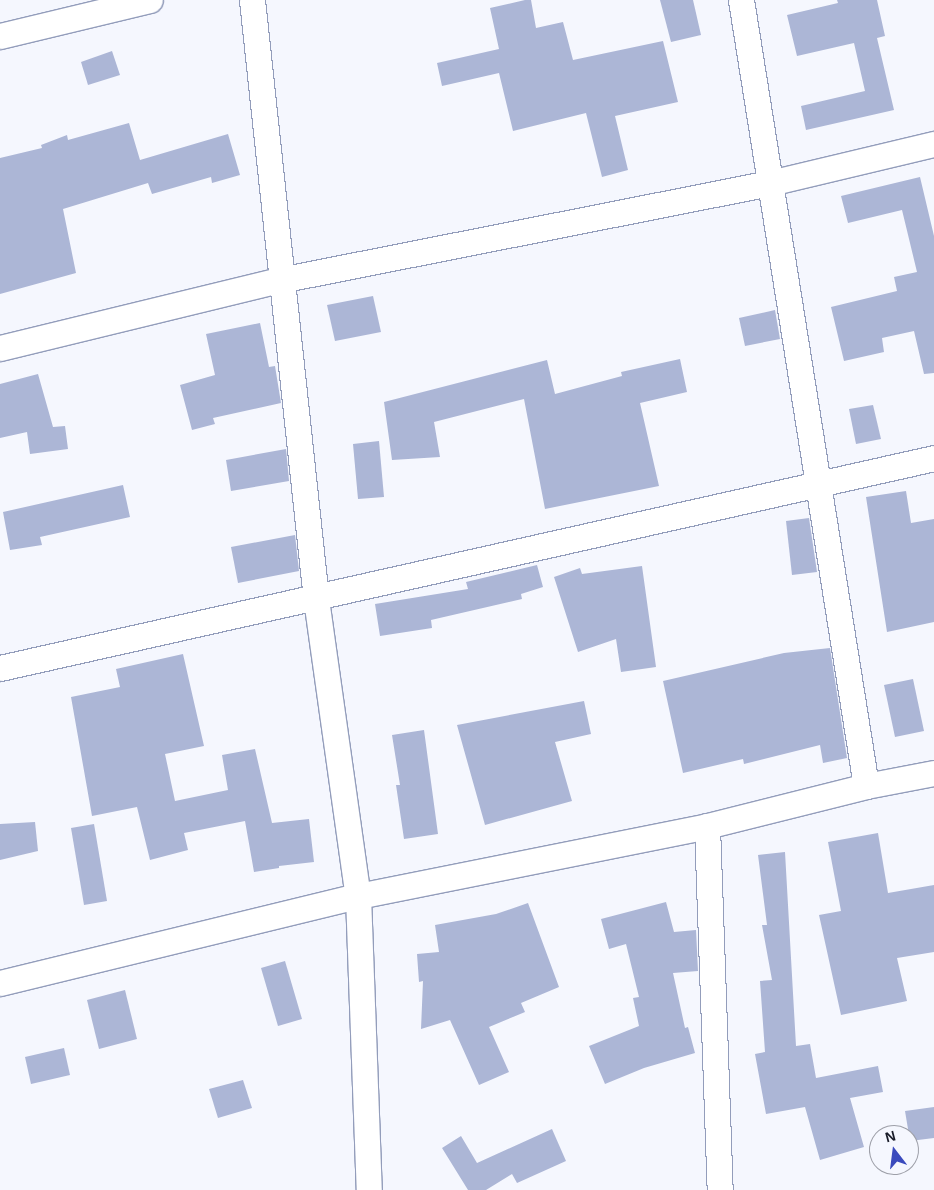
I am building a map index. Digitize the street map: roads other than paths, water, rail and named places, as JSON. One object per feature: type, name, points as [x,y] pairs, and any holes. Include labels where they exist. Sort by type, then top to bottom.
[{"type":"street","points":[[0,36],[150,0]]},
{"type":"street","points":[[252,0],[280,280],[316,599],[358,896],[369,1190]]},
{"type":"street","points":[[741,0],[866,786]]},
{"type":"street","points":[[0,348],[280,280],[770,183],[934,144]]},
{"type":"street","points":[[0,668],[316,599],[934,458]]},
{"type":"street","points":[[0,983],[358,896],[707,826],[866,786],[934,773]]},
{"type":"street","points":[[707,826],[720,1190]]}]
